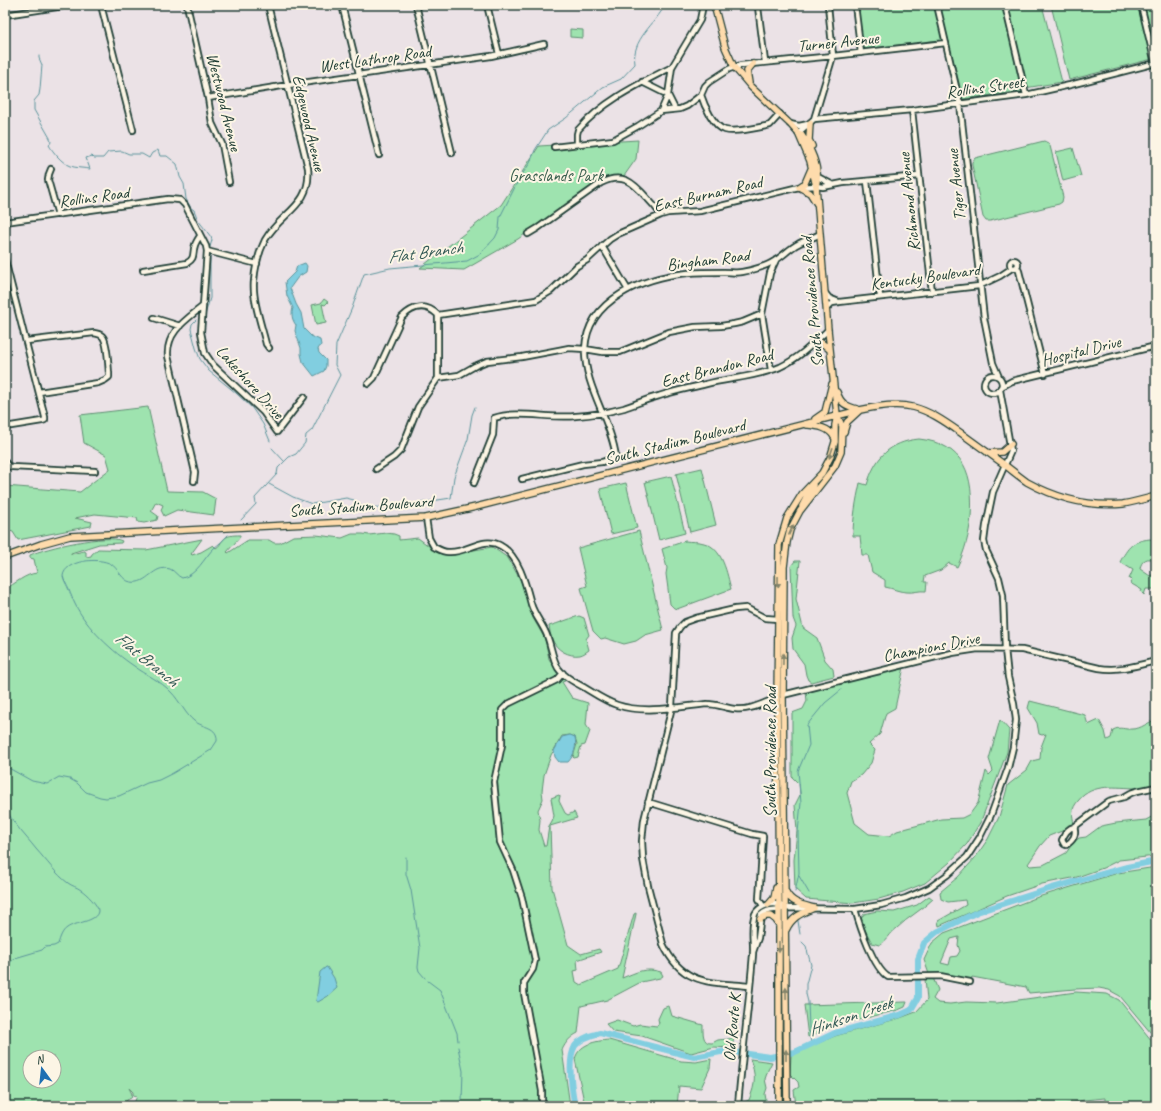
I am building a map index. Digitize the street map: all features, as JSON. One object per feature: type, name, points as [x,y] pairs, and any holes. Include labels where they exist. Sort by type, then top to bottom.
[{"type":"main road","name":"South Providence Road","points":[[714,5],[725,47],[734,67],[751,87],[780,114],[798,134],[818,177],[816,186]]},
{"type":"main road","points":[[751,87],[747,78],[747,71],[753,64]]},
{"type":"main road","points":[[812,121],[809,140],[817,159],[805,183],[799,188],[809,193],[818,206]]},
{"type":"main road","name":"South Providence Road","points":[[779,1106],[779,926],[785,887],[778,619],[778,558],[781,533],[787,518],[802,494],[822,473],[830,458],[835,439],[837,415],[814,166]]},
{"type":"main road","points":[[815,342],[822,343],[830,351]]},
{"type":"main road","points":[[834,380],[839,398],[842,402],[845,405],[860,410]]},
{"type":"main road","points":[[802,424],[816,419],[825,412],[834,380]]},
{"type":"main road","points":[[802,424],[837,415],[893,404],[918,408],[938,417],[1022,478],[1061,497],[1095,504],[1123,504],[1156,496]]},
{"type":"main road","points":[[842,439],[847,422],[860,410]]},
{"type":"main road","name":"South Providence Road","points":[[787,1106],[785,932],[779,882],[780,696],[784,567],[790,530],[800,511],[836,466],[841,452],[842,426],[837,415]]},
{"type":"main road","points":[[802,424],[826,428],[832,432],[835,439]]},
{"type":"main road","name":"South Stadium Boulevard","points":[[5,557],[41,544],[70,536],[426,518],[476,508],[802,424]]},
{"type":"main road","points":[[988,453],[1002,452],[1011,444]]},
{"type":"main road","points":[[800,511],[804,501],[813,488],[813,482]]},
{"type":"main road","points":[[765,906],[774,898],[779,882]]},
{"type":"main road","points":[[785,887],[790,899],[814,908]]},
{"type":"main road","points":[[785,932],[794,918],[814,908]]},
{"type":"main road","points":[[760,919],[766,916],[771,916],[779,926]]},
{"type":"street","points":[[25,5],[28,11]]},
{"type":"street","points":[[5,15],[70,5]]},
{"type":"street","points":[[101,5],[133,130]]},
{"type":"street","name":"Westwood Avenue","points":[[187,5],[208,98],[212,123],[222,144],[229,182]]},
{"type":"street","name":"Edgewood Avenue","points":[[268,5],[308,168],[309,184],[304,196],[265,240],[257,264],[254,295],[266,344],[269,348]]},
{"type":"street","points":[[342,5],[378,156]]},
{"type":"street","points":[[416,5],[452,152]]},
{"type":"street","points":[[487,5],[499,54]]},
{"type":"street","points":[[661,111],[668,95],[672,67],[700,20],[703,5]]},
{"type":"street","points":[[758,5],[765,62]]},
{"type":"street","points":[[798,134],[812,121],[833,56],[828,5]]},
{"type":"street","points":[[855,5],[861,53]]},
{"type":"street","name":"Tiger Avenue","points":[[937,5],[960,104],[979,286],[993,363],[999,378]]},
{"type":"street","points":[[1005,5],[1026,95]]},
{"type":"street","points":[[1141,5],[1156,63]]},
{"type":"street","name":"Turner Avenue","points":[[734,67],[765,62],[946,43]]},
{"type":"street","name":"West Lathrop Road","points":[[208,98],[499,54],[544,44]]},
{"type":"street","name":"Rollins Street","points":[[790,124],[800,126],[812,121],[1026,95],[1156,63]]},
{"type":"street","points":[[577,144],[577,134],[581,127],[612,100],[642,82],[672,67]]},
{"type":"street","points":[[554,147],[595,143],[619,138],[661,111],[687,106],[700,95],[705,86],[734,67]]},
{"type":"street","points":[[642,82],[668,95],[674,109]]},
{"type":"street","points":[[700,95],[705,108],[718,126],[724,130],[770,125],[780,114]]},
{"type":"street","name":"Richmond Avenue","points":[[912,110],[932,292]]},
{"type":"street","points":[[51,169],[48,180],[58,215]]},
{"type":"street","name":"East Burnam Road","points":[[438,315],[536,300],[551,291],[577,266],[587,260],[618,234],[661,215],[668,213],[700,211],[799,188],[816,186],[823,187],[919,176]]},
{"type":"street","points":[[818,177],[832,185]]},
{"type":"street","points":[[528,234],[601,182],[613,178],[620,178],[632,183],[661,215]]},
{"type":"street","points":[[867,181],[880,297]]},
{"type":"street","name":"Rollins Road","points":[[5,222],[168,199],[180,200],[185,205],[200,236]]},
{"type":"street","name":"Bingham Road","points":[[522,479],[584,464],[602,462],[616,457],[603,412],[596,398],[588,370],[585,349],[589,331],[596,317],[611,300],[642,284],[672,276],[704,272],[741,273],[755,269],[776,260],[800,243],[820,234]]},
{"type":"street","points":[[194,481],[195,472],[167,349],[172,335],[203,306],[206,251],[200,236]]},
{"type":"street","points":[[143,270],[187,263],[191,261],[194,256],[195,243],[200,236]]},
{"type":"street","points":[[809,239],[822,245]]},
{"type":"street","points":[[602,246],[628,290]]},
{"type":"street","points":[[206,251],[257,264]]},
{"type":"street","points":[[5,260],[45,417],[45,420],[5,427]]},
{"type":"street","points":[[771,370],[762,314],[770,273],[776,260]]},
{"type":"street","name":"Kentucky Boulevard","points":[[826,308],[832,303],[979,286],[1014,268],[1019,271],[1045,374]]},
{"type":"street","points":[[825,293],[833,300],[839,302]]},
{"type":"street","name":"Lakeshore Drive","points":[[203,306],[201,332],[204,353],[213,365],[263,412],[277,432],[304,397]]},
{"type":"street","points":[[368,384],[374,378],[402,317],[408,311],[415,307],[428,308],[438,315],[438,378],[421,401],[401,450],[394,457],[376,469]]},
{"type":"street","points":[[438,378],[459,375],[487,361],[522,357],[569,348],[603,352],[620,352],[669,332],[695,327],[734,324],[762,314]]},
{"type":"street","points":[[154,318],[180,326]]},
{"type":"street","name":"East Brandon Road","points":[[474,483],[493,435],[494,418],[498,416],[517,415],[574,417],[623,408],[700,385],[759,374],[794,359],[828,330]]},
{"type":"street","points":[[27,342],[94,333],[103,337],[105,342],[110,373],[109,377],[98,383],[39,392]]},
{"type":"street","name":"Hospital Drive","points":[[1000,389],[1012,381],[1156,346]]},
{"type":"street","name":"Tiger Avenue","points":[[990,376],[993,363]]},
{"type":"street","points":[[765,906],[855,909],[882,905],[906,898],[929,888],[947,875],[967,857],[980,837],[991,815],[1008,768],[1013,747],[1016,720],[1008,677],[1005,649],[1003,595],[999,578],[986,550],[984,539],[993,492],[1011,451],[1011,444],[1001,403],[999,378],[993,375],[990,376],[985,380],[984,386],[987,391],[992,393],[1001,403]]},
{"type":"street","name":"Hospital Drive","points":[[999,378],[1012,381]]},
{"type":"street","points":[[992,393],[1000,389]]},
{"type":"street","points":[[5,462],[12,468],[95,471]]},
{"type":"street","points":[[426,518],[429,538],[434,547],[449,552],[462,550],[481,543],[492,542],[501,546],[510,554],[518,566],[525,582],[532,610],[546,631],[553,658],[563,673],[557,680],[508,704],[502,710],[502,745],[494,782],[500,842],[513,870],[518,886],[535,960],[533,969],[524,983],[524,994],[541,1085],[542,1106]]},
{"type":"street","points":[[749,986],[710,982],[697,979],[685,974],[668,955],[663,944],[643,859],[644,820],[672,707],[676,633],[680,627],[686,622],[696,618],[740,608],[752,610],[765,618],[778,619]]},
{"type":"street","name":"Champions Drive","points":[[563,673],[594,694],[618,705],[641,710],[718,704],[734,709],[746,710],[780,696],[952,653],[978,649],[1005,649],[1035,652],[1110,670],[1133,667],[1156,661]]},
{"type":"street","points":[[1074,827],[1109,801],[1124,797],[1137,791],[1156,787]]},
{"type":"street","name":"South Providence Road","points":[[648,802],[752,834],[763,836],[759,899],[765,906]]},
{"type":"street","name":"Old Route K","points":[[738,1106],[747,1026],[749,986],[753,952],[752,939],[754,916],[765,906]]},
{"type":"street","points":[[760,919],[761,915],[766,910],[781,907]]},
{"type":"street","points":[[855,909],[869,949],[880,970],[888,977],[934,976],[970,982]]},
{"type":"street","name":"Old Route K","points":[[753,952],[758,938],[760,919]]},
{"type":"green space","points":[[857,5],[1042,5],[1062,82],[1025,88],[1025,90],[1022,91],[963,99],[948,39],[863,49]]},
{"type":"green space","points":[[1051,5],[1156,5],[1156,58],[1069,80]]},
{"type":"green space","points":[[570,29],[583,30],[583,38],[570,37]]},
{"type":"green space","name":"Grasslands Park","points":[[638,140],[636,159],[624,176],[605,178],[599,181],[518,239],[464,270],[420,268],[501,205],[539,146]]},
{"type":"green space","points":[[1044,141],[1050,146],[1063,197],[1062,202],[1059,204],[986,221],[983,217],[972,162],[975,158]]},
{"type":"green space","points":[[1073,148],[1081,176],[1063,181],[1056,152]]},
{"type":"green space","points":[[324,299],[328,302],[325,305],[322,304],[326,323],[316,325],[312,305],[321,303]]},
{"type":"green space","points":[[148,407],[167,491],[203,492],[216,499],[214,515],[177,510],[164,516],[161,510],[163,505],[156,502],[151,511],[158,516],[157,520],[144,523],[138,522],[137,518],[95,514],[75,518],[92,522],[91,526],[18,540],[13,532],[10,531],[5,533],[5,486],[80,492],[110,469],[106,455],[84,443],[80,415]]},
{"type":"green space","points":[[919,439],[935,442],[947,448],[956,455],[963,464],[971,488],[971,517],[966,543],[957,567],[949,563],[941,570],[925,576],[924,582],[927,582],[926,591],[904,592],[885,587],[885,580],[872,572],[868,555],[862,555],[860,536],[853,536],[854,516],[860,483],[867,485],[870,475],[879,459],[891,448],[899,444]]},
{"type":"green space","points":[[702,468],[716,525],[690,532],[676,474]]},
{"type":"green space","points":[[671,476],[685,533],[659,540],[645,482]]},
{"type":"green space","points":[[626,483],[637,528],[611,534],[600,489]]},
{"type":"green space","points":[[639,531],[663,630],[645,635],[636,641],[624,644],[605,638],[601,639],[593,631],[581,588],[587,586],[578,548]]},
{"type":"green space","points":[[352,534],[394,534],[399,536],[399,540],[418,538],[437,552],[462,552],[492,547],[508,558],[521,581],[533,618],[545,639],[549,659],[565,681],[562,682],[572,698],[588,703],[586,725],[590,731],[585,745],[581,746],[578,757],[574,758],[577,744],[575,737],[570,735],[562,736],[551,755],[544,775],[542,791],[543,799],[538,810],[540,820],[539,830],[544,846],[546,846],[549,826],[554,816],[551,798],[559,795],[559,801],[565,813],[568,815],[574,812],[577,818],[550,826],[552,888],[568,945],[581,954],[599,949],[601,952],[577,960],[578,970],[574,971],[576,982],[581,985],[618,969],[634,914],[636,913],[622,978],[646,970],[661,972],[663,976],[641,982],[607,1000],[581,1006],[578,1033],[568,1040],[562,1050],[570,1106],[343,1106],[345,1104],[339,1106],[133,1106],[137,1096],[133,1095],[133,1092],[129,1088],[132,1094],[131,1098],[127,1100],[125,1106],[5,1106],[5,589],[24,577],[37,573],[34,559],[30,558],[30,555],[76,542],[104,539],[115,539],[122,541],[121,543],[99,544],[71,553],[84,551],[86,552],[86,557],[91,556],[98,549],[146,550],[202,539],[191,554],[192,555],[213,545],[216,548],[225,538],[233,535],[240,535],[240,537],[227,552],[228,553],[248,540],[269,540],[274,543],[280,543],[293,536],[316,535],[342,538]]},
{"type":"green space","points":[[1150,539],[1156,541],[1156,561],[1148,559],[1143,561],[1140,569],[1150,576],[1156,569],[1154,578],[1156,575],[1156,589],[1146,589],[1144,595],[1141,592],[1142,590],[1130,583],[1132,580],[1129,579],[1133,570],[1120,562],[1131,546],[1139,541]]},
{"type":"green space","points":[[685,541],[704,543],[716,550],[726,569],[731,589],[677,609],[670,604],[666,574],[667,568],[662,549]]},
{"type":"green space","points":[[795,561],[800,561],[796,599],[803,628],[817,638],[825,660],[833,669],[834,676],[811,682],[808,680],[806,675],[804,664],[793,649],[792,638],[796,626],[793,618],[791,566]]},
{"type":"green space","points":[[579,616],[584,618],[589,635],[586,639],[589,650],[580,655],[567,654],[554,643],[549,626]]},
{"type":"green space","points":[[904,667],[895,708],[886,713],[880,734],[869,744],[875,750],[871,763],[861,775],[851,781],[847,793],[855,823],[869,834],[889,836],[897,831],[941,819],[962,818],[970,814],[978,803],[986,771],[989,775],[993,771],[989,759],[1000,720],[1009,730],[1007,752],[981,821],[967,844],[949,863],[925,883],[903,892],[879,899],[853,903],[806,899],[795,889],[794,860],[797,831],[795,805],[800,795],[799,784],[792,777],[792,713],[803,709],[807,701],[806,692]]},
{"type":"green space","points":[[1030,701],[1085,715],[1088,725],[1099,720],[1105,731],[1107,740],[1111,738],[1113,730],[1120,728],[1136,729],[1156,720],[1156,785],[1138,788],[1106,787],[1091,791],[1084,795],[1073,809],[1074,824],[1049,836],[1028,864],[1030,866],[1043,865],[1066,853],[1073,843],[1079,838],[1086,837],[1101,826],[1146,820],[1155,815],[1156,856],[1119,860],[1103,868],[1077,877],[1042,884],[1007,896],[939,926],[938,921],[966,905],[965,900],[948,902],[941,899],[940,892],[958,877],[975,858],[988,839],[999,817],[1008,785],[1027,770],[1032,761],[1040,759],[1041,747],[1046,734],[1039,734],[1037,723],[1028,708]]},
{"type":"green space","points":[[1156,867],[1156,889],[1154,889],[1156,890],[1156,1039],[1120,996],[1109,990],[1099,988],[1029,993],[1026,987],[972,977],[970,981],[939,974],[929,974],[924,960],[932,943],[944,933],[1038,897],[1118,873]],"holes":[[[959,937],[958,945],[960,951],[957,956],[951,957],[949,965],[941,963],[951,939]]]},
{"type":"green space","points":[[929,896],[933,899],[901,924],[884,941],[879,945],[872,943],[861,919],[864,914],[877,911],[894,912],[917,905]]},
{"type":"green space","points":[[933,978],[938,990],[933,999],[938,1003],[997,1003],[1076,992],[1107,994],[1119,1000],[1156,1046],[1156,1106],[1105,1106],[1105,1098],[1084,1100],[1059,1106],[1025,1106],[1021,1101],[967,1106],[796,1106],[794,1090],[799,1087],[798,1082],[790,1074],[791,1055],[835,1036],[900,1018],[916,1012],[927,1000],[925,979]]},
{"type":"green space","points":[[907,1002],[905,1007],[898,1010],[834,1026],[808,1037],[804,1005]]},
{"type":"green space","points":[[668,1006],[672,1016],[703,1025],[706,1042],[712,1043],[717,1040],[734,1037],[732,1048],[714,1047],[691,1053],[642,1036],[613,1032],[606,1024],[617,1020],[633,1026],[640,1024],[657,1026],[659,1023],[658,1019],[663,1008]]},
{"type":"green space","points":[[609,1040],[681,1061],[696,1062],[711,1059],[710,1068],[701,1088],[679,1086],[677,1106],[593,1106],[592,1102],[592,1106],[585,1106],[575,1059],[580,1050],[588,1044]]},
{"type":"green space","points":[[750,1059],[772,1062],[765,1079],[767,1088],[765,1094],[767,1106],[740,1106],[740,1104],[749,1100],[753,1089],[754,1075]]},
{"type":"water","points":[[305,263],[307,266],[306,272],[298,277],[290,288],[301,313],[304,329],[311,336],[320,340],[321,345],[318,349],[319,353],[326,360],[324,371],[314,376],[303,362],[301,348],[295,331],[296,325],[292,317],[293,308],[287,296],[285,282],[295,272],[297,266]]},
{"type":"water","points":[[570,735],[575,737],[576,744],[573,754],[568,762],[559,762],[555,757],[554,751],[562,737]]},
{"type":"water","points":[[326,967],[334,978],[337,988],[318,1002],[316,1001],[320,972]]},
{"type":"waterway","name":"Flat Branch","points":[[241,520],[256,504],[255,498],[277,474],[278,468],[289,457],[296,454],[305,443],[306,435],[312,430],[340,375],[335,365],[336,345],[352,308],[364,274],[390,268],[467,261],[480,254],[495,238],[499,230],[500,217],[519,179],[530,163],[535,150],[548,130],[566,118],[603,87],[621,79],[635,64],[635,55],[640,40],[665,5]]},
{"type":"waterway","points":[[39,56],[42,65],[40,89],[39,95],[34,101],[34,110],[50,138],[51,142],[49,145],[58,157],[70,166],[90,169],[86,158],[92,156],[94,158],[103,158],[108,152],[122,151],[129,154],[142,154],[149,158],[152,153],[158,150],[160,156],[167,156],[177,164],[180,177],[184,184],[186,199],[191,208],[194,210],[198,220],[211,237],[212,240],[210,247]]},
{"type":"waterway","points":[[205,315],[210,298],[210,256]]},
{"type":"waterway","points":[[196,320],[192,324],[191,329],[200,359],[209,371],[252,408],[263,424],[270,441]]},
{"type":"waterway","points":[[269,484],[293,497],[312,504],[346,498],[354,500],[364,508],[399,506],[451,498],[454,477],[468,439],[472,415],[475,407]]},
{"type":"waterway","points":[[272,448],[284,461]]},
{"type":"waterway","name":"Flat Branch","points":[[5,766],[32,781],[47,784],[59,777],[70,779],[77,783],[86,792],[106,798],[119,796],[147,783],[159,780],[211,750],[217,741],[217,736],[213,730],[194,721],[167,688],[126,660],[93,630],[80,613],[63,576],[65,571],[76,563],[83,561],[99,561],[111,564],[125,579],[131,582],[142,581],[159,569],[164,568],[172,570],[182,578],[196,570],[214,548],[228,535]]},
{"type":"waterway","points":[[795,892],[799,873],[798,832],[801,803],[798,771],[809,745],[807,725],[825,703],[841,690]]},
{"type":"waterway","name":"Flat Branch","points":[[5,807],[15,824],[51,867],[68,883],[86,894],[98,909],[97,915],[90,920],[65,929],[58,944],[15,958],[5,967]]},
{"type":"waterway","points":[[406,857],[406,874],[411,890],[420,948],[418,967],[419,971],[425,978]]},
{"type":"waterway","name":"Hinkson Creek","points":[[575,1106],[571,1076],[571,1059],[575,1046],[589,1036],[600,1033],[694,1057],[726,1051],[770,1057],[795,1052],[835,1033],[900,1015],[911,1010],[918,998],[918,959],[924,943],[937,932],[977,912],[1049,889],[1127,867],[1156,861]]},
{"type":"waterway","points":[[799,876],[809,893]]},
{"type":"waterway","points":[[798,921],[800,934]]},
{"type":"waterway","points":[[802,942],[806,946],[811,965],[806,984],[811,1044]]},
{"type":"waterway","points":[[428,981],[440,990],[457,1033],[458,1041]]},
{"type":"waterway","points":[[458,1047],[463,1071],[462,1100],[459,1106]]}]
